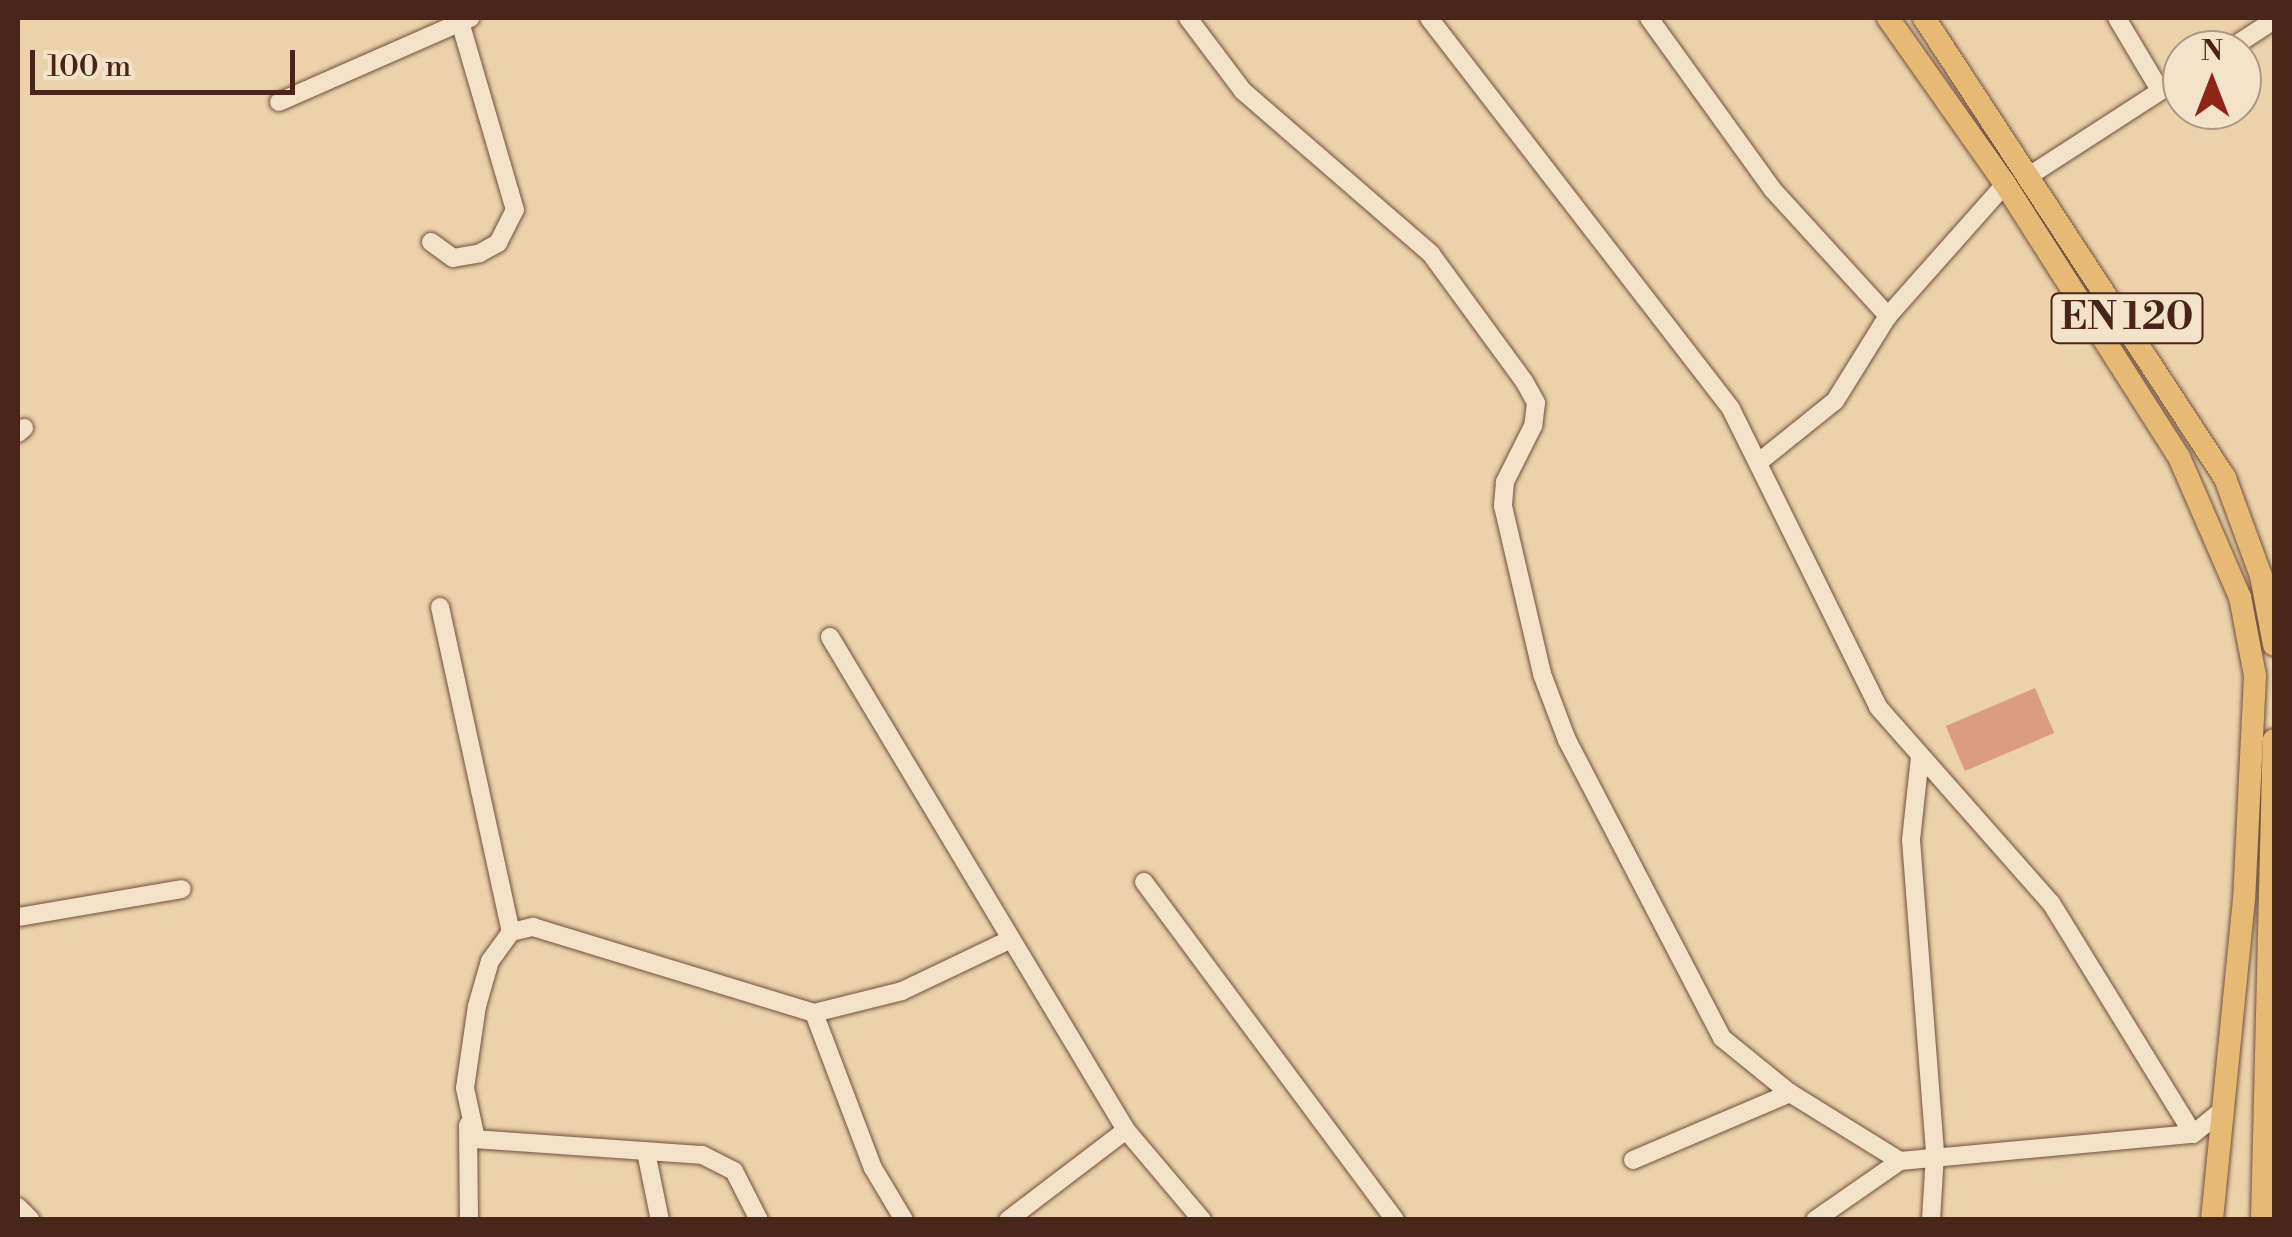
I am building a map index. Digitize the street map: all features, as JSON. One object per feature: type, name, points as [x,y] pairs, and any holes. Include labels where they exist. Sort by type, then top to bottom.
[{"type":"main road","name":"EN 120","points":[[1888,18],[2006,184],[2179,457],[2240,597],[2255,676],[2244,898],[2219,1112],[2212,1220]]},
{"type":"main road","name":"EN 120","points":[[1924,18],[2032,174],[2225,478],[2261,576],[2274,645]]},
{"type":"main road","points":[[2262,1220],[2272,974],[2274,740]]},
{"type":"street","points":[[1429,18],[1731,408],[1878,707],[2041,890],[2193,1134]]},
{"type":"street","points":[[1649,18],[1773,190],[1888,316]]},
{"type":"street","points":[[2032,174],[2160,90],[2117,18]]},
{"type":"street","points":[[279,102],[464,19],[515,210],[498,243],[480,253],[453,258],[432,242]]},
{"type":"street","points":[[1192,19],[1243,90],[1431,254],[1524,381],[1536,403],[1533,426],[1505,482],[1503,506],[1542,674],[1567,740],[1656,900],[1694,996],[1722,1038],[1790,1093],[1900,1161]]},
{"type":"street","points":[[1758,462],[1835,401],[1888,316],[2006,184]]},
{"type":"street","points":[[440,607],[511,932]]},
{"type":"street","points":[[830,637],[1008,941],[1126,1130],[1202,1220]]},
{"type":"street","points":[[1920,758],[1911,840],[1935,1154],[1931,1220]]},
{"type":"street","points":[[1144,882],[1395,1220]]},
{"type":"street","points":[[18,917],[182,889]]},
{"type":"street","points":[[469,1220],[468,1118],[477,1006],[490,961],[511,932],[533,927],[814,1013],[916,986],[1008,941]]},
{"type":"street","points":[[814,1013],[874,1168],[904,1220]]},
{"type":"street","points":[[1633,1160],[1790,1093]]},
{"type":"street","points":[[1815,1220],[1900,1161],[1935,1154],[2193,1134],[2219,1112]]},
{"type":"street","points":[[468,1118],[476,1139],[503,1144],[646,1152],[719,1162],[744,1183],[759,1220]]},
{"type":"street","points":[[1008,1220],[1126,1130]]},
{"type":"street","points":[[646,1152],[660,1220]]},
{"type":"street","points":[[18,1207],[30,1220]]},
{"type":"building","points":[[2035,688],[2054,733],[1965,771],[1946,726]]}]
